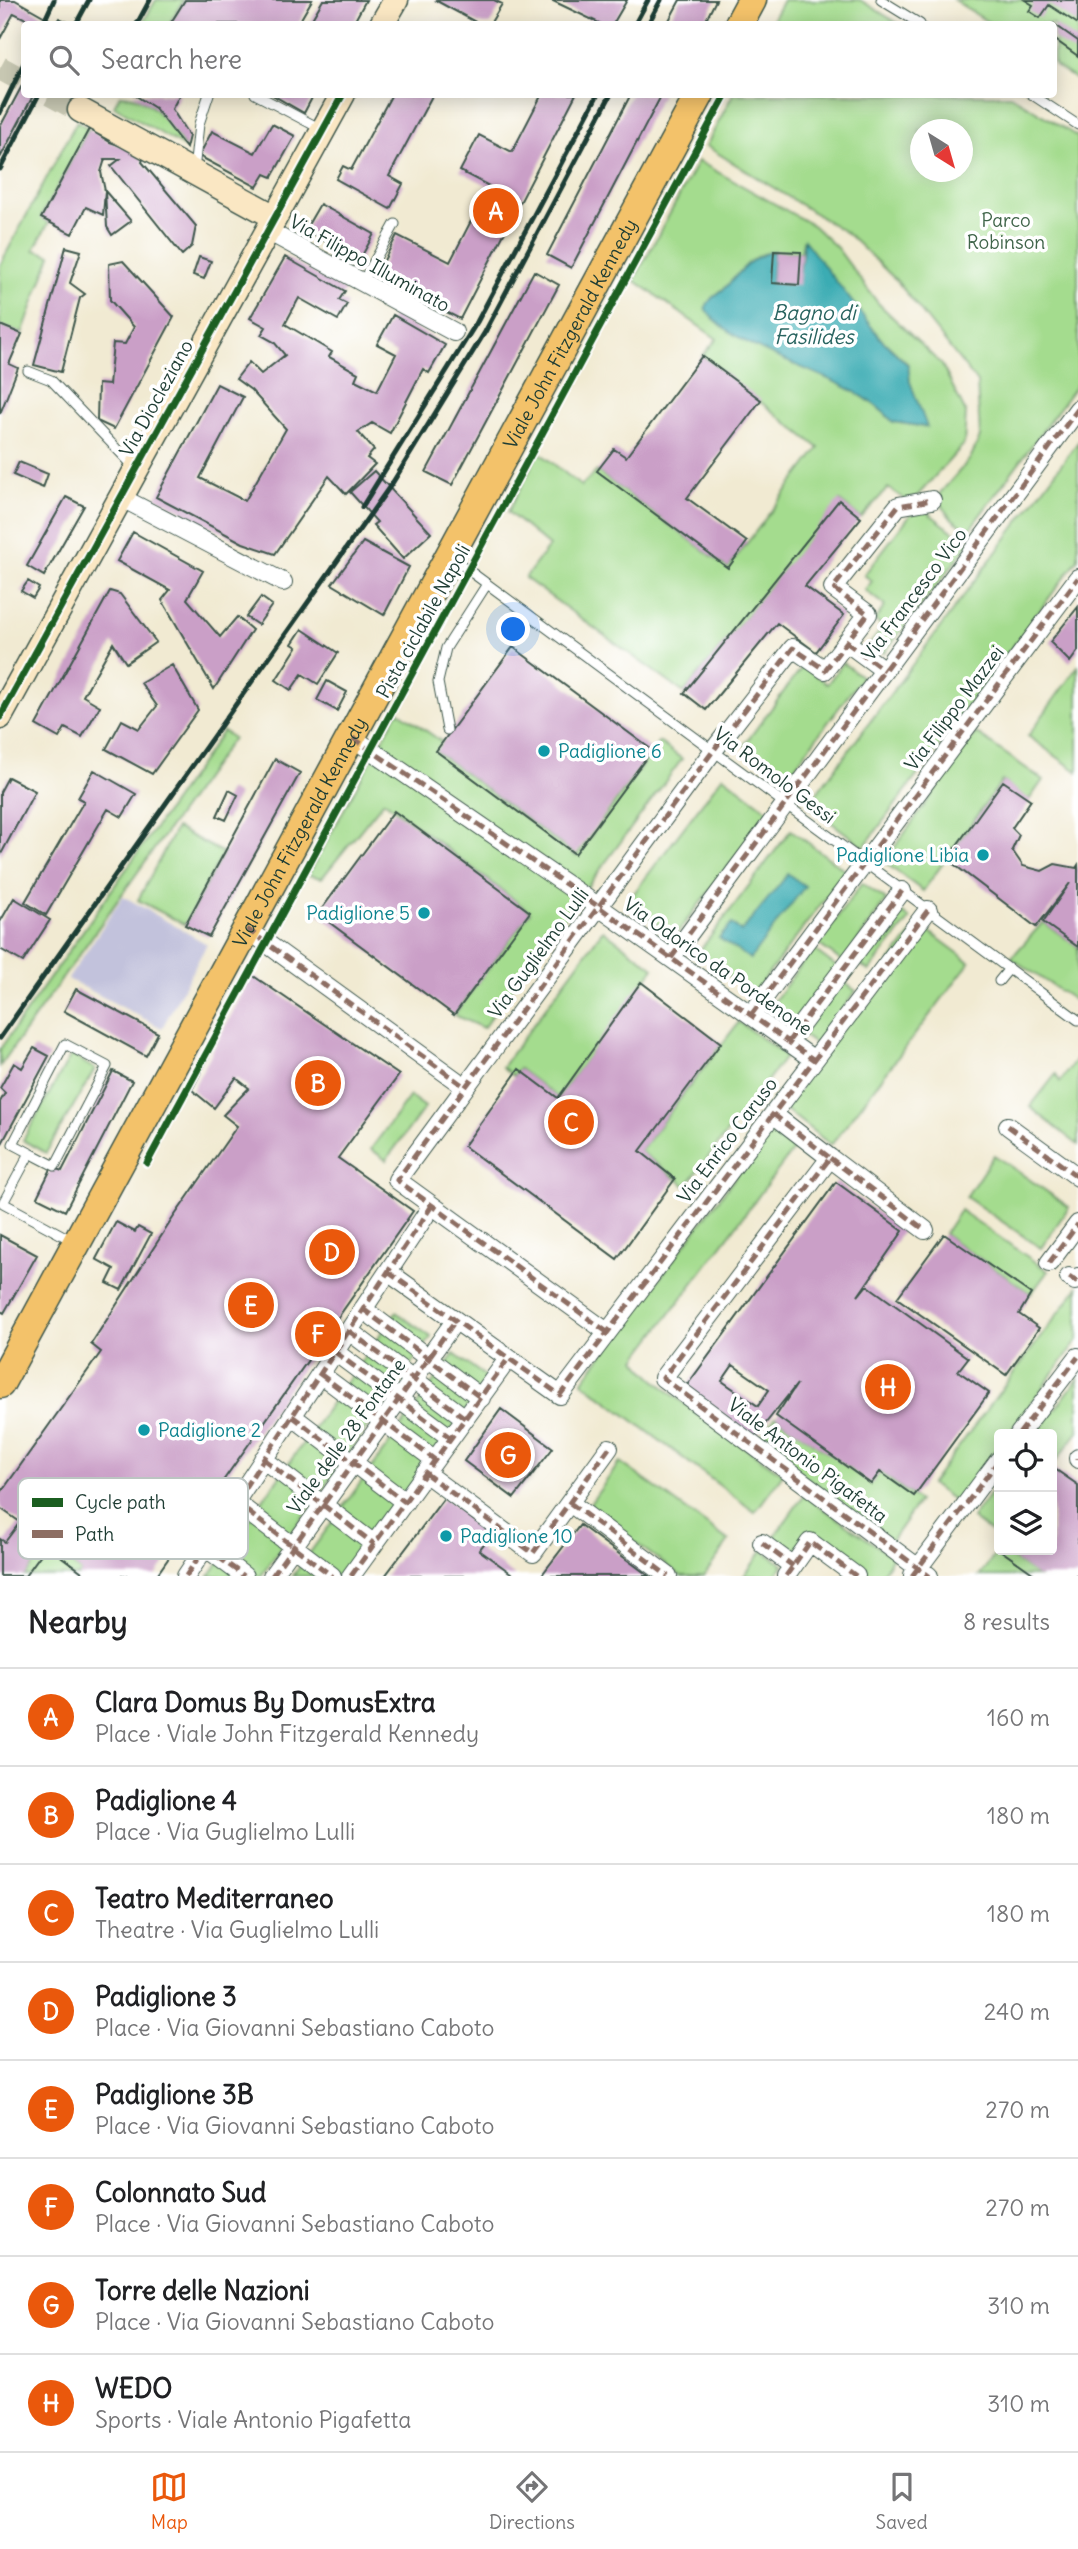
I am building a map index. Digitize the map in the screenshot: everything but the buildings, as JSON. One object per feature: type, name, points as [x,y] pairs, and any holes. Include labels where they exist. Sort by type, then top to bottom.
[{"type":"main road","points":[[740,21],[752,0]]},
{"type":"main road","name":"Viale John Fitzgerald Kennedy","points":[[0,1384],[353,738],[698,98]]},
{"type":"street","points":[[384,21],[396,0]]},
{"type":"street","name":"Via Diocleziano","points":[[0,717],[341,98]]},
{"type":"street","points":[[80,110],[194,173],[270,223]]},
{"type":"street","name":"Via Filippo Illuminato","points":[[270,223],[362,284],[453,332]]},
{"type":"street","name":"Via Francesco Vico","points":[[671,958],[1078,409]]},
{"type":"street","points":[[120,497],[283,582]]},
{"type":"street","points":[[884,670],[846,642],[868,614],[833,588],[898,506],[932,500]]},
{"type":"street","name":"Via Filippo Mazzei","points":[[751,1016],[1078,578]]},
{"type":"street","name":"Via Guglielmo Lulli","points":[[431,1207],[397,1181],[465,1087],[713,751],[793,648],[825,670],[846,642]]},
{"type":"street","name":"Via Odorico da Pordenone","points":[[353,738],[598,906],[814,1060]]},
{"type":"street","points":[[788,1042],[902,891]]},
{"type":"street","name":"Via Enrico Caruso","points":[[508,1359],[560,1395],[928,911]]},
{"type":"street","points":[[247,929],[465,1087]]},
{"type":"street","points":[[773,1114],[925,1230]]},
{"type":"street","points":[[1008,1126],[1078,1177]]},
{"type":"street","name":"Viale Antonio Pigafetta","points":[[830,1158],[663,1378],[919,1573]]},
{"type":"street","points":[[248,1482],[431,1207],[607,1332]]},
{"type":"street","points":[[1062,1271],[1078,1224]]},
{"type":"street","points":[[351,1576],[508,1359],[388,1272]]},
{"type":"street","points":[[363,1309],[481,1398]]},
{"type":"street","name":"Viale delle 28 Fontane","points":[[272,1576],[454,1321]]},
{"type":"street","points":[[349,1331],[466,1418]]},
{"type":"street","points":[[335,1352],[451,1438]]},
{"type":"street","points":[[1023,1429],[1078,1357]]},
{"type":"street","points":[[320,1374],[383,1421],[430,1467],[533,1553],[608,1448]]},
{"type":"street","points":[[292,1416],[405,1502]]},
{"type":"street","points":[[263,1459],[374,1544]]},
{"type":"street","points":[[919,1573],[994,1467]]},
{"type":"street","points":[[570,1503],[668,1576]]},
{"type":"street","points":[[248,1512],[331,1576]]},
{"type":"street","points":[[762,1543],[789,1571],[810,1542],[856,1576]]},
{"type":"street","points":[[186,1576],[197,1559]]},
{"type":"street","points":[[221,1559],[244,1576]]},
{"type":"lane","points":[[881,0],[915,21]]},
{"type":"lane","points":[[194,173],[199,124],[208,98]]},
{"type":"lane","points":[[262,98],[323,130]]},
{"type":"lane","points":[[1037,98],[1078,125]]},
{"type":"lane","points":[[362,284],[394,224]]},
{"type":"lane","points":[[28,371],[51,380],[136,468]]},
{"type":"lane","name":"Via Romolo Gessi","points":[[450,557],[1078,1020]]},
{"type":"lane","points":[[447,730],[439,682],[446,648],[487,584]]},
{"type":"lane","points":[[999,981],[1008,970]]},
{"type":"lane","points":[[65,1044],[107,1066],[55,1166],[30,1153],[13,1144],[65,1044]]},
{"type":"lane","points":[[30,1153],[3,1203],[78,1243]]},
{"type":"shaded area","points":[[123,896],[207,944],[162,1028],[68,979]]},
{"type":"green space","points":[[156,0],[184,0],[171,21],[144,21]]},
{"type":"green space","points":[[783,0],[860,0],[894,21],[772,21]]},
{"type":"green space","points":[[954,0],[1078,0],[1078,81],[1057,67],[1057,21],[986,21]]},
{"type":"green space","points":[[118,98],[141,100],[159,113],[186,148],[114,106]]},
{"type":"green space","name":"Parco Robinson","points":[[731,98],[1015,98],[1078,137],[1078,383],[969,530],[948,515],[940,493],[970,459],[980,437],[977,382],[896,280],[848,234],[706,146]]},
{"type":"green space","points":[[77,121],[89,129],[41,217],[49,222],[34,250],[51,255],[22,334],[0,326],[0,265]]},
{"type":"green space","points":[[698,161],[814,226],[837,248],[878,303],[942,365],[966,413],[964,444],[911,503],[888,488],[861,518],[840,501],[684,693],[525,578],[549,546],[508,512],[539,452],[581,486],[597,471],[728,568],[819,448],[702,356],[717,339],[634,280]],"holes":[[[803,241],[881,339],[908,364],[910,382],[926,427],[893,422],[864,397],[744,339],[706,309],[712,298],[758,256],[774,252],[801,252]]]},
{"type":"green space","points":[[1078,442],[1078,559],[864,847],[808,805]]},
{"type":"green space","points":[[918,505],[969,544],[884,653],[871,643],[883,627],[875,620],[885,606],[865,590],[872,581],[864,575]]},
{"type":"green space","points":[[843,663],[862,677],[787,777],[744,745],[803,666],[827,684]]},
{"type":"green space","points":[[1078,666],[1078,772],[1028,736]]},
{"type":"green space","points":[[398,711],[445,744],[437,752],[576,856],[659,742],[682,759],[483,1028],[454,1015],[530,912],[384,801],[322,878],[308,875]]},
{"type":"green space","points":[[223,731],[233,738],[0,1066],[0,1049]]},
{"type":"green space","points":[[976,733],[1043,780],[1029,800],[1002,781],[923,891],[884,862]]},
{"type":"green space","points":[[723,776],[770,812],[674,937],[628,901]]},
{"type":"green space","points":[[176,828],[223,853],[185,925],[138,900]]},
{"type":"green space","points":[[791,830],[846,871],[753,994],[698,953]]},
{"type":"green space","points":[[862,883],[886,900],[843,962],[818,944]]},
{"type":"green space","points":[[894,906],[910,919],[869,971],[853,959]]},
{"type":"green space","points":[[1043,922],[1078,947],[1077,1002],[1011,958]]},
{"type":"green space","points":[[919,924],[970,962],[831,1145],[781,1106]]},
{"type":"green space","points":[[603,930],[654,968],[558,1098],[519,1069],[514,1076],[502,1067]]},
{"type":"green space","points":[[813,949],[837,967],[794,1026],[769,1008]]},
{"type":"green space","points":[[841,980],[856,991],[816,1045],[801,1034]]},
{"type":"green space","points":[[739,1022],[786,1056],[686,1186],[640,1151]]},
{"type":"green space","points":[[71,1055],[95,1069],[46,1153],[23,1140]]},
{"type":"green space","points":[[1078,1056],[1078,1145],[1030,1107],[1056,1074],[1060,1082]]},
{"type":"green space","points":[[410,1096],[425,1107],[386,1160],[371,1149]]},
{"type":"green space","points":[[772,1128],[796,1146],[636,1359],[644,1370],[680,1400],[783,1474],[755,1512],[582,1382]]},
{"type":"green space","points":[[994,1155],[1069,1207],[1041,1248],[966,1197]]},
{"type":"green space","points":[[960,1210],[1048,1271],[1031,1294],[944,1234]]},
{"type":"green space","points":[[1078,1287],[1078,1340],[1012,1429],[994,1429],[994,1453],[957,1503],[931,1484]]},
{"type":"green space","points":[[396,1312],[431,1337],[261,1576],[209,1576],[221,1559],[248,1559],[248,1521]]},
{"type":"green space","points":[[454,1354],[489,1379],[346,1576],[293,1576]]},
{"type":"green space","points":[[1078,1379],[1078,1432],[1057,1459],[1057,1429],[1040,1429]]},
{"type":"green space","points":[[776,1416],[871,1483],[880,1472],[919,1501],[891,1541],[757,1441]]},
{"type":"green space","points":[[620,1462],[729,1541],[704,1576],[681,1576],[587,1508]]},
{"type":"green space","points":[[994,1489],[994,1535],[972,1518]]},
{"type":"green space","points":[[804,1495],[893,1557],[881,1576],[870,1576],[808,1533],[791,1558],[770,1543]]},
{"type":"green space","points":[[763,1550],[783,1565],[775,1576],[744,1576]]},
{"type":"green space","points":[[995,1555],[1007,1555],[1038,1576],[979,1576]]},
{"type":"green space","points":[[37,1559],[64,1559],[82,1572],[79,1576],[25,1576]]},
{"type":"water","name":"Bagno di Fasilides","points":[[804,240],[881,339],[908,365],[910,382],[927,427],[893,422],[874,404],[851,390],[746,342],[724,327],[705,309],[712,298],[748,264],[759,256],[774,251],[772,283],[798,284]]},
{"type":"water","points":[[788,874],[805,886],[750,959],[719,938],[732,924],[741,932]]},
{"type":"tunnel","points":[[0,68],[21,79]]},
{"type":"tunnel","points":[[58,98],[80,110]]},
{"type":"railway","points":[[44,21],[54,0]]},
{"type":"railway","points":[[78,21],[89,0]]},
{"type":"railway","points":[[139,21],[150,0]]},
{"type":"railway","points":[[637,21],[648,0]]},
{"type":"railway","points":[[650,21],[661,0]]},
{"type":"railway","points":[[0,113],[21,69]]},
{"type":"railway","points":[[0,169],[37,98]]},
{"type":"railway","points":[[362,507],[477,322],[596,98]]},
{"type":"railway","points":[[0,1038],[393,482],[485,332],[609,98]]},
{"type":"marked path","points":[[671,958],[1078,409]]},
{"type":"marked path","points":[[607,1332],[397,1180],[713,751],[793,648],[825,670],[868,614],[833,588],[898,506],[932,500]]},
{"type":"marked path","points":[[751,1015],[1078,578]]},
{"type":"marked path","points":[[846,642],[884,670]]},
{"type":"marked path","points":[[353,738],[599,907],[814,1060]]},
{"type":"marked path","points":[[788,1042],[902,891]]},
{"type":"marked path","points":[[388,1272],[560,1395],[928,910]]},
{"type":"marked path","points":[[247,929],[465,1087]]},
{"type":"marked path","points":[[773,1114],[830,1158],[663,1378],[929,1576]]},
{"type":"marked path","points":[[1008,1126],[1078,1177]]},
{"type":"marked path","points":[[830,1158],[925,1230]]},
{"type":"marked path","points":[[248,1483],[431,1207]]},
{"type":"marked path","points":[[1049,1263],[1078,1224]]},
{"type":"marked path","points":[[1069,1277],[1075,1281],[1078,1277]]},
{"type":"marked path","points":[[363,1309],[481,1398]]},
{"type":"marked path","points":[[272,1576],[455,1321]]},
{"type":"marked path","points":[[349,1331],[465,1418]]},
{"type":"marked path","points":[[335,1352],[451,1438]]},
{"type":"marked path","points":[[1023,1429],[1078,1357]]},
{"type":"marked path","points":[[351,1576],[508,1359]]},
{"type":"marked path","points":[[320,1374],[435,1460]]},
{"type":"marked path","points":[[292,1416],[405,1502]]},
{"type":"marked path","points":[[425,1473],[533,1553],[609,1448]]},
{"type":"marked path","points":[[263,1459],[374,1544]]},
{"type":"marked path","points":[[912,1576],[994,1467]]},
{"type":"marked path","points":[[570,1503],[668,1576]]},
{"type":"marked path","points":[[248,1512],[332,1576]]},
{"type":"marked path","points":[[786,1576],[810,1542],[856,1576]]},
{"type":"marked path","points":[[762,1543],[793,1566]]},
{"type":"marked path","points":[[186,1576],[197,1559]]},
{"type":"marked path","points":[[221,1559],[244,1576]]},
{"type":"cycle path","points":[[0,717],[341,98]]},
{"type":"cycle path","name":"Pista ciclabile Napoli","points":[[147,1163],[724,98]]},
{"type":"place","name":"Clara Domus By DomusExtra","points":[[496,211]]},
{"type":"place","name":"Padiglione 6","points":[[544,751]]},
{"type":"place","name":"Padiglione Libia","points":[[983,855]]},
{"type":"place","name":"Padiglione 5","points":[[424,913]]},
{"type":"place","name":"Padiglione 4","points":[[318,1083]]},
{"type":"place","name":"Teatro Mediterraneo","points":[[571,1122]]},
{"type":"place","name":"Padiglione 3","points":[[332,1252]]},
{"type":"place","name":"Padiglione 3B","points":[[251,1305]]},
{"type":"place","name":"Colonnato Sud","points":[[318,1334]]},
{"type":"place","name":"WEDO","points":[[888,1387]]},
{"type":"place","name":"Padiglione 2","points":[[144,1430]]},
{"type":"place","name":"Torre delle Nazioni","points":[[508,1455]]},
{"type":"place","name":"Padiglione 10","points":[[446,1536]]}]
